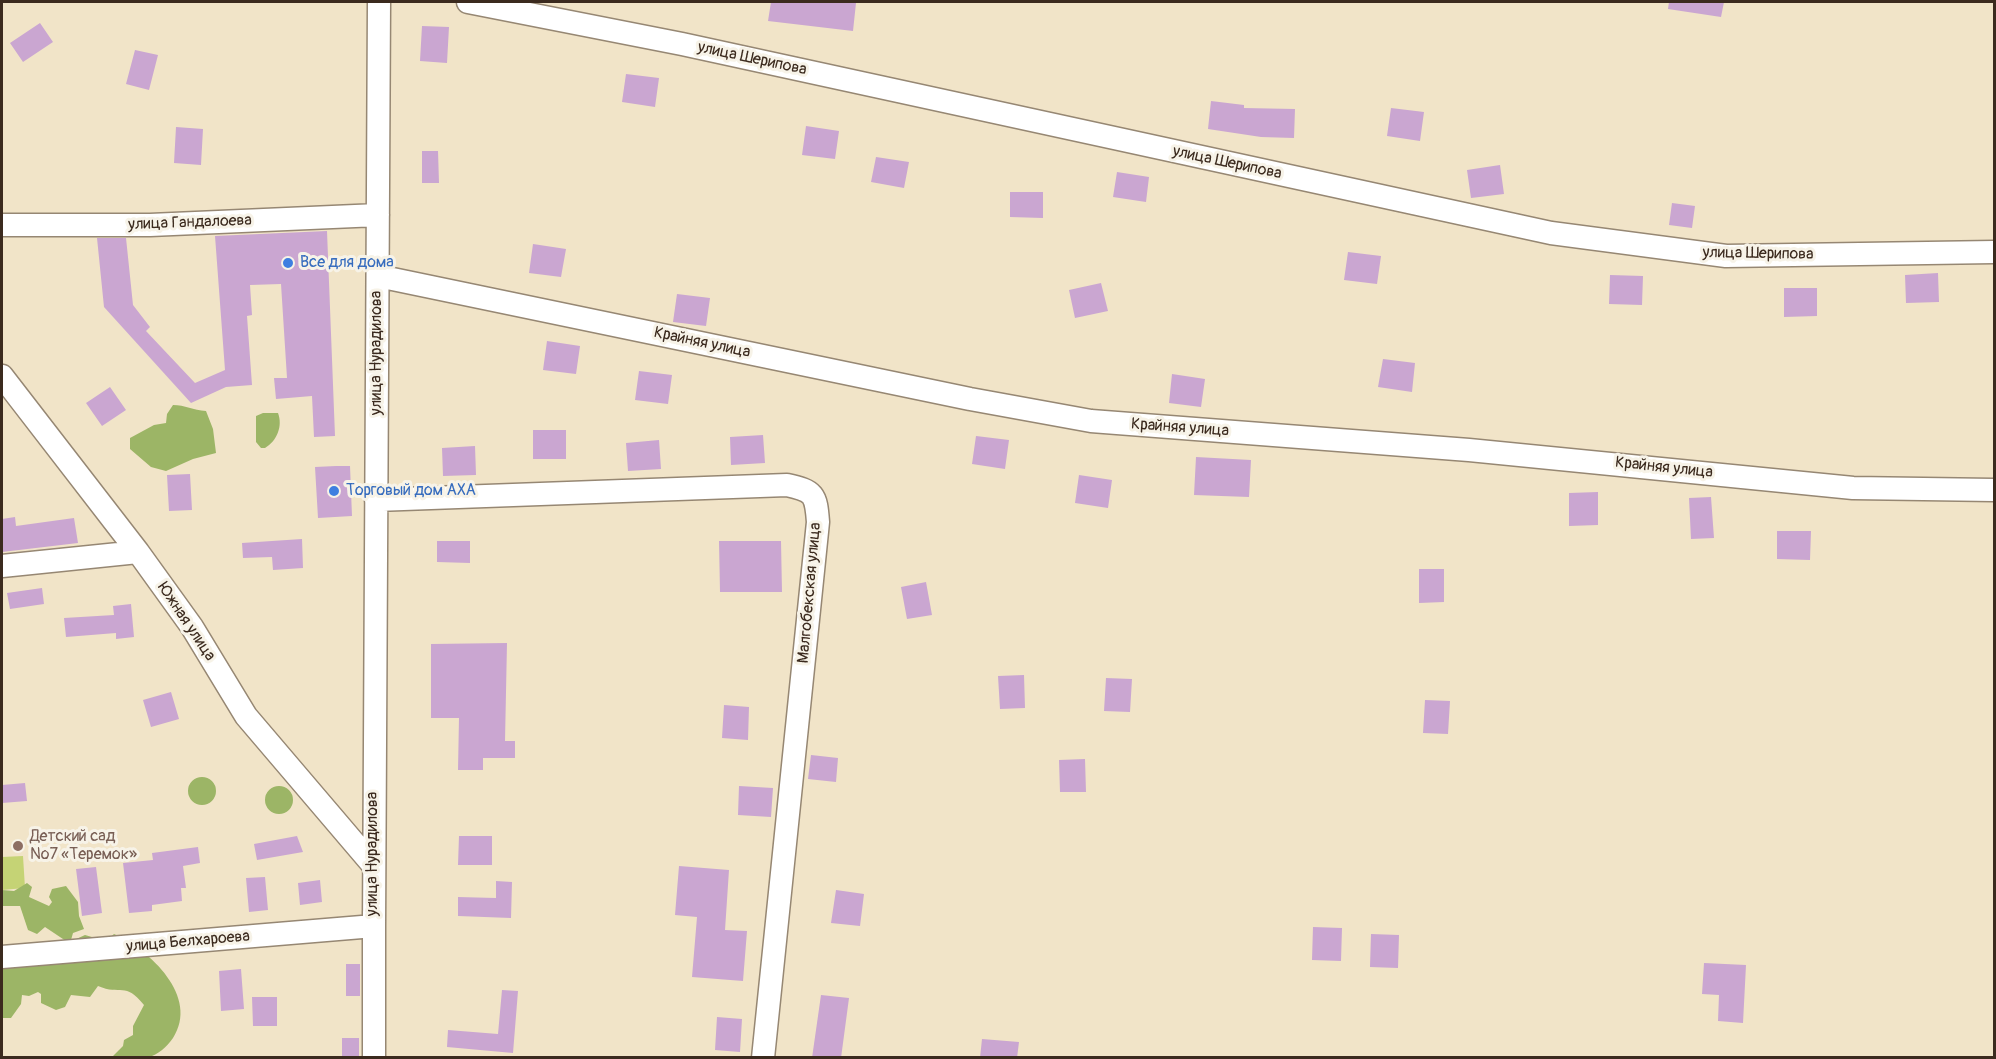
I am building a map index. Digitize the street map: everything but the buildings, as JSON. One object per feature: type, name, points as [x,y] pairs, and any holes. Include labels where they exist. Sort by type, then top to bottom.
[{"type":"street","name":"улица Нурадилова","points":[[374,926],[379,2]]},
{"type":"street","name":"улица Шерипова","points":[[468,2],[694,46],[1551,233],[1726,256],[1995,252]]},
{"type":"street","name":"улица Гандалоева","points":[[2,225],[150,225],[378,215]]},
{"type":"street","name":"Крайняя улица","points":[[378,276],[970,399],[1091,421],[1469,450],[1852,488],[1995,490]]},
{"type":"street","name":"Южная улица","points":[[2,376],[138,552],[192,627],[246,716],[373,866]]},
{"type":"street","name":"Малгобекская улица","points":[[376,500],[787,485],[807,489],[816,501],[815,545],[763,1058]]},
{"type":"street","name":"улица Нурадилова","points":[[374,926],[376,536]]},
{"type":"street","points":[[2,566],[138,552]]},
{"type":"street","points":[[374,926],[374,1058]]},
{"type":"street","name":"улица Белхароева","points":[[2,957],[374,926]]},
{"type":"green space","points":[[173,405],[206,411],[213,429],[216,453],[193,459],[166,471],[151,467],[130,449],[130,438],[154,425],[166,423],[167,414]]},
{"type":"green space","points":[[263,413],[278,413],[280,423],[273,441],[265,448],[261,448],[256,442],[256,416]]},
{"type":"green space","points":[[202,777],[212,781],[216,791],[212,801],[202,805],[192,801],[188,791],[192,781]]},
{"type":"green space","points":[[279,786],[289,790],[293,800],[289,810],[279,814],[269,810],[265,800],[269,790]]},
{"type":"green space","points":[[23,856],[25,888],[2,890],[2,857]]},
{"type":"green space","points":[[27,883],[32,887],[29,897],[49,906],[52,902],[49,897],[52,889],[66,886],[78,902],[79,916],[84,929],[73,933],[71,940],[66,941],[45,927],[37,934],[28,930],[20,906],[2,906],[2,890],[14,891]]},
{"type":"green space","points":[[114,934],[128,941],[156,963],[176,991],[180,1007],[180,1022],[173,1038],[162,1050],[149,1057],[112,1057],[123,1046],[124,1040],[133,1035],[133,1026],[144,1005],[127,991],[98,986],[90,997],[71,995],[65,1007],[56,1010],[41,1003],[41,994],[38,992],[29,996],[22,995],[21,1004],[11,1018],[2,1018],[2,950],[74,940],[85,935],[106,941]]},
{"type":"place","name":"Все для дома","points":[[288,263]]},
{"type":"place","name":"Торговый дом АХА","points":[[334,491]]},
{"type":"place","name":"Детский сад №7 «Теремок»","points":[[18,846]]}]
